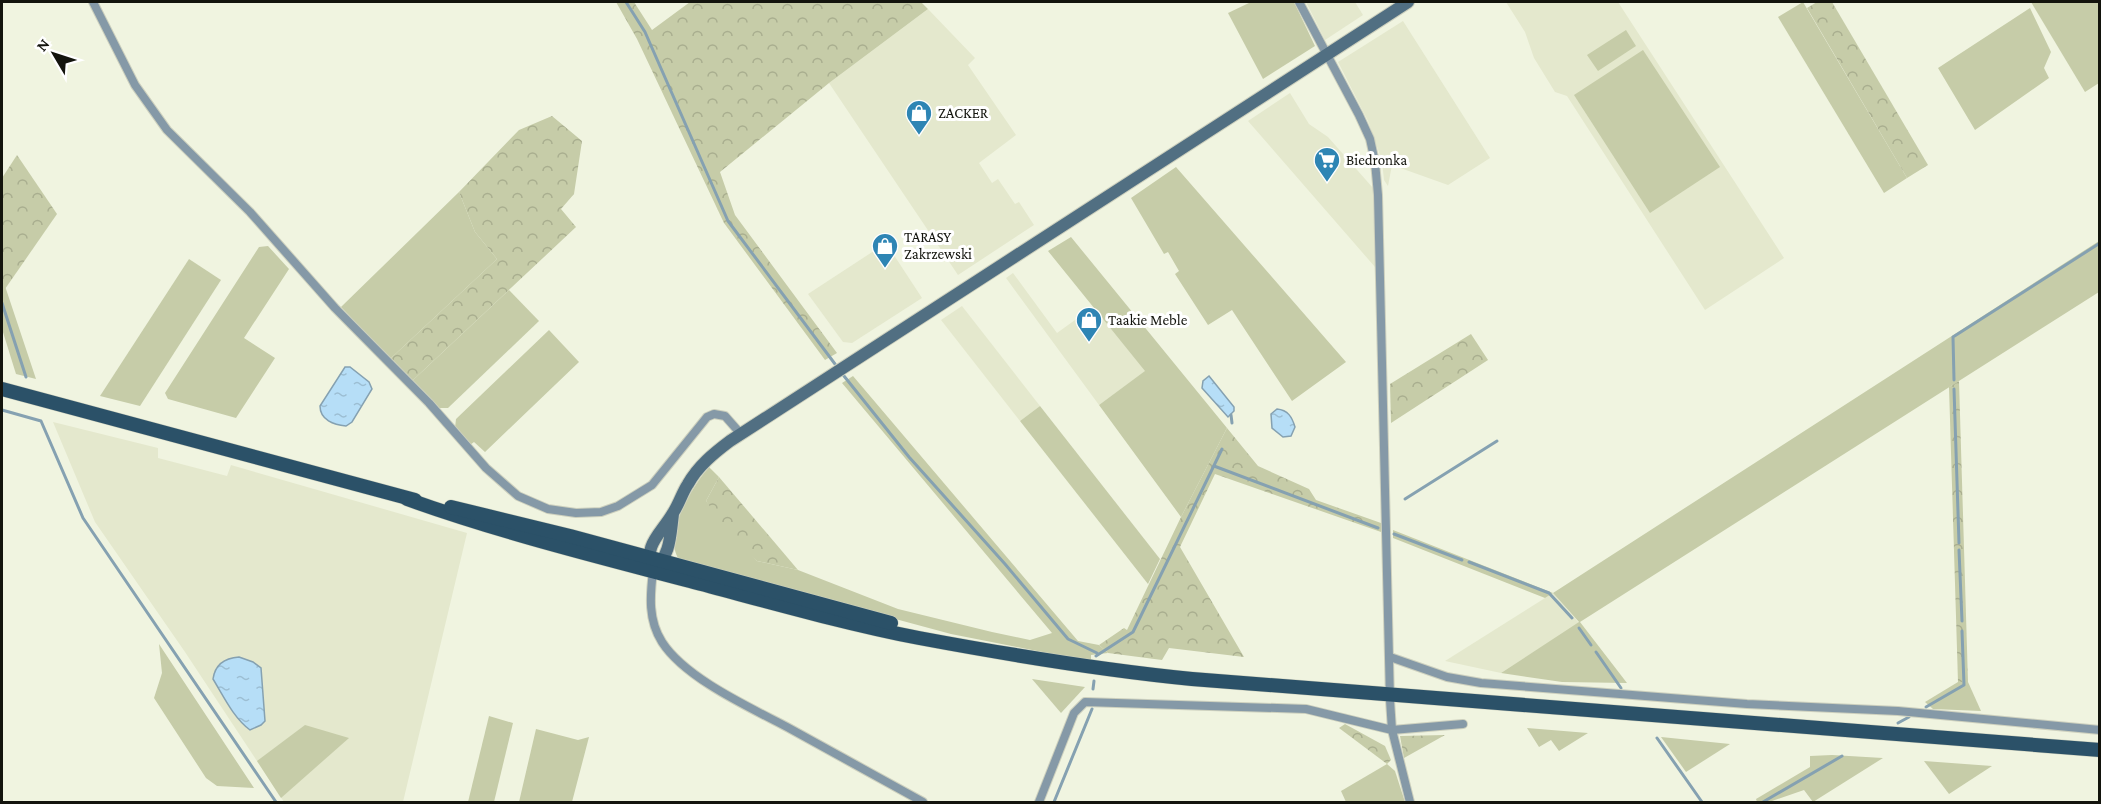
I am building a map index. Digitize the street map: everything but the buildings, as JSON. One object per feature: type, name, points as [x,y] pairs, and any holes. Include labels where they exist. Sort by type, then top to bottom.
[{"type":"main road","points":[[2,389],[407,499],[479,524],[655,564],[829,617],[919,638],[1053,662],[1192,679],[2100,750]]},
{"type":"street","points":[[93,2],[135,85],[167,129],[256,218],[335,308],[429,403],[486,468],[518,496],[548,508],[576,513],[601,512],[627,501],[652,485],[707,417],[714,414],[725,416],[740,433]]},
{"type":"street","points":[[1299,2],[1359,114],[1370,139],[1377,174],[1390,695],[1392,730],[1410,802]]},
{"type":"street","points":[[923,802],[705,681],[672,654],[656,629],[650,601],[655,564],[670,542],[673,514],[696,472],[740,433],[1408,2]]},
{"type":"street","points":[[1390,657],[1447,677],[1480,683],[1736,703],[1898,711],[2100,730]]},
{"type":"street","points":[[1039,802],[1074,713],[1085,702],[1306,709],[1392,730],[1463,724]]},
{"type":"shaded area","points":[[1306,2],[1355,2],[1363,15],[1325,40]]},
{"type":"shaded area","points":[[1506,2],[1618,2],[1784,258],[1705,310],[1567,96],[1555,92],[1534,58],[1525,32]]},
{"type":"shaded area","points":[[928,9],[975,58],[968,65],[1016,135],[979,163],[992,183],[998,179],[1015,204],[1019,202],[1034,225],[958,275],[829,83]]},
{"type":"shaded area","points":[[1403,21],[1490,158],[1448,185],[1392,165],[1388,186],[1384,180],[1382,161],[1368,121],[1338,62]]},
{"type":"shaded area","points":[[1290,93],[1309,124],[1328,137],[1373,188],[1375,267],[1248,121]]},
{"type":"shaded area","points":[[886,243],[922,298],[852,343],[843,342],[808,294]]},
{"type":"shaded area","points":[[1013,273],[1057,333],[1093,307],[1146,371],[1099,405],[1006,278]]},
{"type":"shaded area","points":[[962,306],[1040,406],[1020,421],[941,320]]},
{"type":"shaded area","points":[[53,422],[158,448],[158,458],[227,476],[231,465],[467,533],[403,802],[284,802],[185,652],[95,522]]},
{"type":"shaded area","points":[[1553,593],[1579,623],[1501,673],[1445,661]]},
{"type":"green space","points":[[616,2],[634,2],[652,30],[690,2],[921,2],[928,9],[829,83],[720,172],[735,215],[837,353],[825,360],[724,223],[637,39]]},
{"type":"green space","points":[[1251,2],[1294,2],[1315,46],[1263,79],[1228,13]]},
{"type":"green space","points":[[1803,2],[1907,178],[1884,193],[1778,17]]},
{"type":"green space","points":[[1817,2],[1832,2],[1928,165],[1907,178],[1807,8]]},
{"type":"green space","points":[[2031,2],[2099,2],[2099,83],[2085,92]]},
{"type":"green space","points":[[2030,8],[2051,52],[2044,68],[2049,78],[1975,130],[1938,68]]},
{"type":"green space","points":[[1626,30],[1636,46],[1598,71],[1587,55]]},
{"type":"green space","points":[[1643,50],[1720,167],[1650,213],[1574,95]]},
{"type":"green space","points":[[552,116],[582,141],[574,194],[561,209],[576,227],[412,381],[390,359],[497,259],[475,232],[459,192],[519,130]]},
{"type":"green space","points":[[17,155],[57,214],[5,289],[2,277],[2,178]]},
{"type":"green space","points":[[1176,167],[1346,362],[1292,401],[1232,310],[1208,325],[1175,274],[1179,271],[1168,252],[1164,254],[1131,198]]},
{"type":"green space","points":[[459,192],[475,232],[497,259],[390,359],[341,307]]},
{"type":"green space","points":[[1071,237],[1227,428],[1181,517],[1099,405],[1145,371],[1048,251]]},
{"type":"green space","points":[[2099,241],[2099,292],[1580,622],[1627,683],[1562,682],[1501,673],[1579,622],[1553,593]]},
{"type":"green space","points":[[268,246],[289,269],[244,338],[275,358],[236,418],[168,399],[165,393],[259,247]]},
{"type":"green space","points":[[189,259],[221,280],[140,406],[100,396]]},
{"type":"green space","points":[[2,277],[36,379],[16,374],[2,329]]},
{"type":"green space","points":[[509,290],[539,321],[448,408],[438,408],[412,381]]},
{"type":"green space","points":[[549,330],[579,362],[485,452],[474,442],[470,445],[455,428],[456,419]]},
{"type":"green space","points":[[1471,334],[1488,360],[1391,423],[1390,384]]},
{"type":"green space","points":[[853,376],[1078,641],[1099,645],[1108,653],[1091,655],[1091,661],[1055,656],[951,634],[680,561],[675,551],[676,526],[687,499],[709,467],[719,477],[706,501],[757,561],[798,570],[898,609],[992,632],[1030,640],[1052,633],[842,383]]},
{"type":"green space","points":[[1959,381],[1968,682],[1958,682],[1949,387]]},
{"type":"green space","points":[[1040,406],[1160,559],[1148,584],[1020,421]]},
{"type":"green space","points":[[1227,428],[1258,466],[1309,489],[1316,500],[1381,523],[1381,532],[1215,474],[1180,547],[1244,657],[1169,648],[1162,660],[1108,653],[1099,645],[1124,628],[1127,630]]},
{"type":"green space","points":[[719,477],[798,570],[757,561],[729,534],[706,501]]},
{"type":"green space","points":[[1393,530],[1553,593],[1545,598],[1393,538]]},
{"type":"green space","points":[[159,644],[254,788],[217,786],[206,778],[154,698],[162,673]]},
{"type":"green space","points":[[1032,679],[1085,687],[1061,713]]},
{"type":"green space","points":[[1958,682],[1968,682],[1981,711],[1933,709],[1925,702]]},
{"type":"green space","points":[[489,716],[513,723],[494,802],[468,802]]},
{"type":"green space","points":[[1345,724],[1385,746],[1391,760],[1387,764],[1339,728]]},
{"type":"green space","points":[[305,725],[349,738],[281,798],[257,761]]},
{"type":"green space","points":[[1527,728],[1588,733],[1559,751],[1551,740],[1539,747]]},
{"type":"green space","points":[[536,729],[578,740],[589,737],[572,802],[519,802]]},
{"type":"green space","points":[[1445,735],[1404,758],[1400,736]]},
{"type":"green space","points":[[1661,737],[1730,744],[1686,772]]},
{"type":"green space","points":[[1810,756],[1883,758],[1813,802],[1804,790],[1769,802],[1757,802],[1756,799],[1810,767]]},
{"type":"green space","points":[[1924,761],[1992,766],[1949,794]]},
{"type":"green space","points":[[1387,764],[1395,771],[1405,802],[1346,802],[1341,791]]},
{"type":"water","points":[[345,367],[350,367],[369,382],[372,389],[352,422],[346,426],[328,421],[322,415],[320,406]]},
{"type":"water","points":[[1209,376],[1234,407],[1234,411],[1228,417],[1202,388],[1203,381]]},
{"type":"water","points":[[1277,409],[1287,412],[1292,420],[1295,427],[1291,436],[1283,437],[1272,428],[1271,414]]},
{"type":"water","points":[[239,657],[261,668],[265,721],[250,730],[234,713],[213,679],[221,663]]},
{"type":"waterway","points":[[626,2],[645,32],[728,221],[835,364]]},
{"type":"waterway","points":[[1954,380],[1953,337],[2100,243]]},
{"type":"waterway","points":[[2,303],[26,377]]},
{"type":"waterway","points":[[844,376],[909,457],[1005,564],[1068,639],[1097,653]]},
{"type":"waterway","points":[[1954,389],[1959,543]]},
{"type":"waterway","points":[[2,410],[41,421],[83,518],[276,802]]},
{"type":"waterway","points":[[1231,415],[1232,423]]},
{"type":"waterway","points":[[1405,499],[1497,441]]},
{"type":"waterway","points":[[1096,656],[1133,632],[1222,449]]},
{"type":"waterway","points":[[1214,466],[1378,528]]},
{"type":"waterway","points":[[1394,534],[1462,560]]},
{"type":"waterway","points":[[1959,550],[1962,621]]},
{"type":"waterway","points":[[1469,562],[1549,593],[1572,618]]},
{"type":"waterway","points":[[1579,628],[1591,645]]},
{"type":"waterway","points":[[1926,707],[1964,685],[1962,631]]},
{"type":"waterway","points":[[1596,652],[1621,688]]},
{"type":"waterway","points":[[1093,689],[1094,681]]},
{"type":"waterway","points":[[1054,802],[1092,709]]},
{"type":"waterway","points":[[1898,723],[1909,717]]},
{"type":"waterway","points":[[1657,738],[1702,802]]},
{"type":"waterway","points":[[1763,802],[1842,756]]},
{"type":"place","name":"ZACKER","points":[[919,136]]},
{"type":"place","name":"Biedronka","points":[[1327,183]]},
{"type":"place","name":"TARASY Zakrzewski","points":[[885,269]]},
{"type":"place","name":"Taakie Meble","points":[[1089,343]]}]
